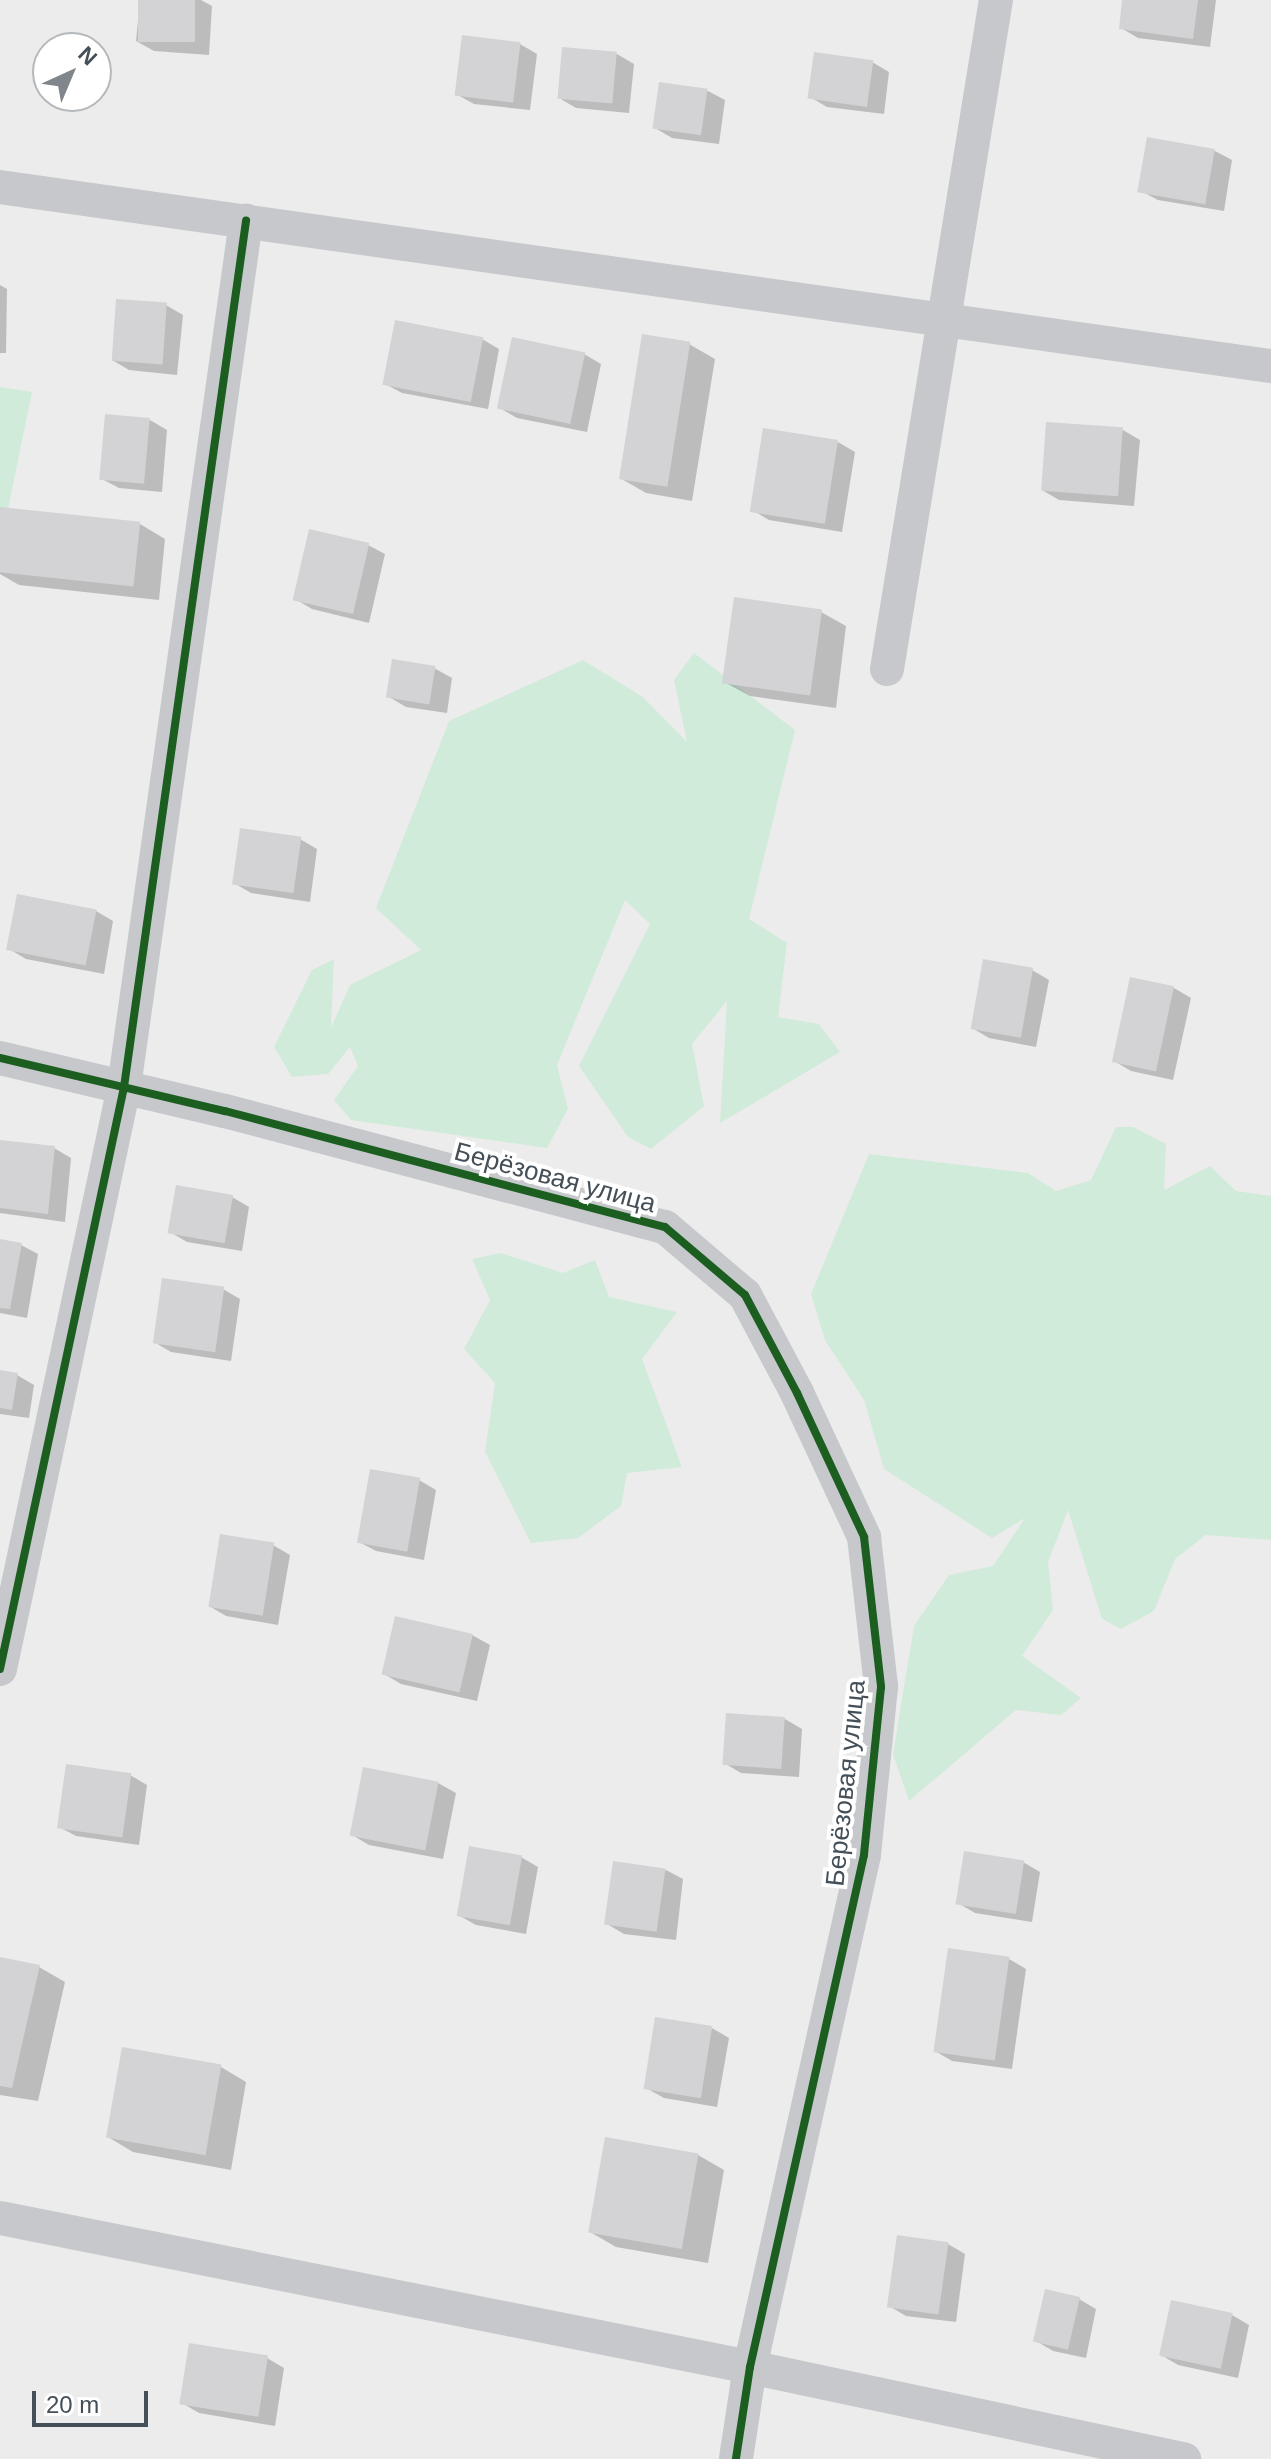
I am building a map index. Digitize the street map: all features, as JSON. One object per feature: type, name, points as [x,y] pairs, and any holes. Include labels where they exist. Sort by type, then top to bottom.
[{"type":"street","points":[[887,669],[996,0]]},
{"type":"street","points":[[0,187],[1271,366]]},
{"type":"street","points":[[0,1669],[124,1087],[246,221]]},
{"type":"street","name":"Берёзовая улица","points":[[0,1058],[124,1087],[665,1227],[745,1295],[797,1393],[864,1537],[881,1687],[864,1855],[750,2367],[736,2459]]},
{"type":"street","points":[[0,2218],[750,2367],[1184,2459]]},
{"type":"green space","points":[[0,387],[32,392],[0,548]]},
{"type":"green space","points":[[694,653],[795,730],[749,919],[787,943],[778,1017],[819,1024],[840,1052],[720,1123],[727,1001],[692,1044],[704,1106],[651,1149],[628,1137],[579,1066],[650,924],[625,900],[557,1065],[568,1109],[547,1148],[351,1120],[334,1100],[358,1066],[350,1047],[328,1074],[292,1077],[274,1047],[312,970],[334,959],[331,1028],[350,985],[421,950],[376,908],[449,721],[583,660],[643,697],[687,742],[674,680]]},
{"type":"green space","points":[[1116,1127],[1133,1127],[1166,1144],[1164,1190],[1210,1166],[1236,1191],[1271,1196],[1271,1540],[1206,1535],[1175,1559],[1154,1611],[1121,1629],[1102,1619],[1068,1510],[1048,1562],[1053,1610],[1022,1656],[1081,1698],[1061,1715],[1016,1710],[909,1801],[893,1754],[914,1626],[949,1575],[993,1566],[1025,1518],[992,1538],[884,1469],[864,1400],[825,1340],[811,1294],[869,1154],[1028,1173],[1056,1191],[1091,1180]]},
{"type":"green space","points":[[501,1253],[563,1273],[595,1260],[609,1297],[677,1312],[642,1359],[682,1467],[627,1473],[621,1506],[578,1538],[531,1543],[485,1452],[495,1383],[464,1349],[490,1300],[472,1259]]},
{"type":"building","points":[[138,0],[195,0],[195,42],[138,42]]},
{"type":"building","points":[[1122,0],[1198,0],[1193,39],[1119,29]]},
{"type":"building","points":[[462,35],[521,42],[513,103],[455,96]]},
{"type":"building","points":[[562,47],[617,52],[612,104],[557,99]]},
{"type":"building","points":[[814,52],[873,60],[867,107],[807,99]]},
{"type":"building","points":[[659,82],[708,89],[701,135],[652,129]]},
{"type":"building","points":[[1147,137],[1215,149],[1205,204],[1137,192]]},
{"type":"building","points":[[116,299],[167,303],[163,364],[112,361]]},
{"type":"building","points":[[395,320],[483,337],[471,402],[382,385]]},
{"type":"building","points":[[642,334],[690,342],[667,487],[619,479]]},
{"type":"building","points":[[512,337],[585,353],[570,424],[497,408]]},
{"type":"building","points":[[105,414],[150,418],[144,484],[99,480]]},
{"type":"building","points":[[1046,422],[1123,427],[1118,496],[1041,491]]},
{"type":"building","points":[[763,428],[838,440],[825,524],[750,512]]},
{"type":"building","points":[[0,507],[140,522],[133,586],[0,572]]},
{"type":"building","points":[[309,529],[369,543],[353,614],[293,600]]},
{"type":"building","points":[[734,597],[822,609],[810,696],[722,683]]},
{"type":"building","points":[[392,659],[435,666],[429,704],[386,698]]},
{"type":"building","points":[[240,828],[301,837],[293,893],[232,884]]},
{"type":"building","points":[[17,894],[97,909],[86,965],[6,950]]},
{"type":"building","points":[[983,959],[1033,968],[1021,1038],[971,1029]]},
{"type":"building","points":[[1130,977],[1174,986],[1156,1071],[1112,1062]]},
{"type":"building","points":[[0,1140],[55,1146],[48,1214],[0,1208]]},
{"type":"building","points":[[176,1185],[233,1195],[225,1243],[167,1233]]},
{"type":"building","points":[[0,1239],[22,1243],[10,1309],[0,1308]]},
{"type":"building","points":[[162,1278],[224,1287],[215,1352],[153,1343]]},
{"type":"building","points":[[0,1370],[18,1373],[12,1410],[0,1408]]},
{"type":"building","points":[[370,1469],[420,1478],[407,1552],[357,1543]]},
{"type":"building","points":[[220,1534],[274,1543],[263,1616],[208,1607]]},
{"type":"building","points":[[395,1616],[473,1634],[459,1692],[382,1674]]},
{"type":"building","points":[[726,1713],[785,1717],[781,1769],[722,1765]]},
{"type":"building","points":[[66,1764],[131,1773],[122,1838],[57,1828]]},
{"type":"building","points":[[363,1767],[439,1782],[425,1850],[350,1836]]},
{"type":"building","points":[[469,1846],[522,1855],[510,1925],[457,1916]]},
{"type":"building","points":[[964,1851],[1024,1861],[1016,1914],[956,1904]]},
{"type":"building","points":[[613,1861],[665,1868],[657,1932],[604,1924]]},
{"type":"building","points":[[948,1948],[1009,1957],[995,2061],[933,2052]]},
{"type":"building","points":[[0,1957],[40,1965],[12,2088],[0,2086]]},
{"type":"building","points":[[655,2017],[712,2026],[701,2098],[644,2089]]},
{"type":"building","points":[[122,2047],[221,2065],[205,2155],[106,2138]]},
{"type":"building","points":[[605,2137],[699,2153],[682,2249],[588,2233]]},
{"type":"building","points":[[897,2235],[948,2242],[938,2315],[887,2307]]},
{"type":"building","points":[[1045,2289],[1080,2297],[1068,2350],[1033,2342]]},
{"type":"building","points":[[1171,2300],[1233,2313],[1221,2369],[1159,2356]]},
{"type":"building","points":[[189,2343],[268,2356],[258,2417],[179,2404]]},
{"type":"cycle path","points":[[0,1669],[124,1087],[246,221]]},
{"type":"cycle path","points":[[0,1058],[225,1111],[665,1227],[745,1295],[797,1393],[864,1537],[881,1687],[864,1855],[750,2367],[736,2459]]}]
